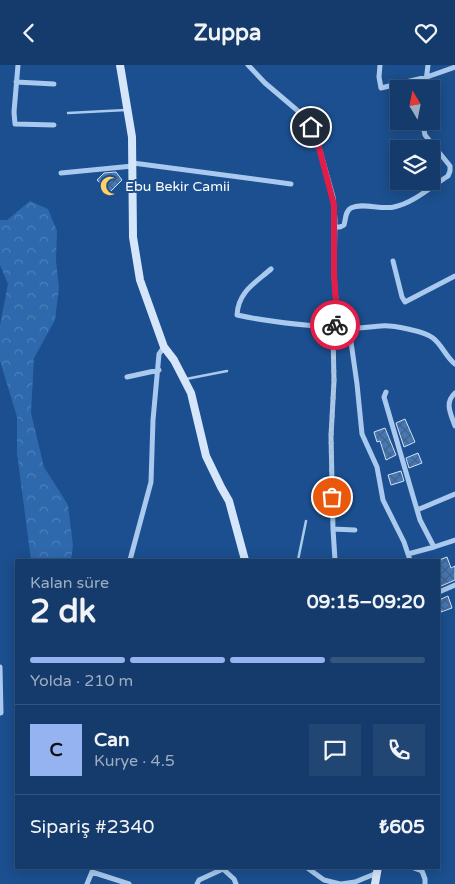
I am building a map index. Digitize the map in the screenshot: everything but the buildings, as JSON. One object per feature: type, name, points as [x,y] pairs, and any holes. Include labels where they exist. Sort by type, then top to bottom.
[{"type":"street","points":[[18,65],[14,112],[15,124],[54,125]]},
{"type":"street","points":[[120,65],[132,137],[133,237],[138,273],[146,301],[164,347],[174,360],[192,393],[206,456],[230,501],[244,559]]},
{"type":"street","points":[[248,65],[265,83],[298,111],[314,133],[333,197],[335,227],[334,275],[337,315],[333,334],[334,381],[331,437],[335,559]]},
{"type":"street","points":[[380,65],[381,88],[427,77],[455,67]]},
{"type":"street","points":[[427,80],[428,65]]},
{"type":"street","points":[[16,82],[54,84]]},
{"type":"street","points":[[335,227],[344,225],[346,212],[350,208],[363,205],[385,209],[400,206],[448,176],[450,165],[424,135],[423,130]]},
{"type":"street","points":[[61,173],[133,165],[291,185]]},
{"type":"street","points":[[394,261],[402,297],[405,302],[455,276]]},
{"type":"street","points":[[271,269],[242,295],[238,304],[237,315],[261,321],[349,329],[383,326],[415,331],[432,337],[455,364]]},
{"type":"street","points":[[349,329],[362,434],[377,467],[383,500],[409,557],[455,540]]},
{"type":"street","points":[[130,559],[151,482],[153,420],[159,354],[164,347]]},
{"type":"street","points":[[127,377],[158,370]]},
{"type":"street","points":[[386,392],[384,397],[417,510],[424,529],[434,547]]},
{"type":"street","points":[[455,393],[450,398],[448,405],[455,426]]},
{"type":"street","points":[[417,510],[455,494]]},
{"type":"street","points":[[333,529],[354,530]]},
{"type":"street","points":[[440,592],[455,585]]},
{"type":"street","points":[[0,667],[1,713]]},
{"type":"street","points":[[197,884],[199,880],[223,869],[234,879],[236,884]]},
{"type":"street","points":[[309,869],[324,880],[340,884],[362,879],[378,871]]},
{"type":"street","points":[[416,869],[422,871],[425,884]]},
{"type":"street","points":[[86,884],[93,870],[130,884]]},
{"type":"street","points":[[375,884],[378,871]]},
{"type":"lane","points":[[68,113],[128,110]]},
{"type":"lane","points":[[184,379],[226,371]]},
{"type":"lane","points":[[298,559],[306,521]]},
{"type":"green space","points":[[30,201],[48,209],[57,231],[56,260],[59,288],[55,320],[34,358],[31,413],[44,467],[68,505],[73,546],[71,559],[31,559],[17,453],[17,417],[0,361],[0,325],[8,284],[0,265],[0,220],[7,220]]},
{"type":"way so far","points":[[332,497],[331,437],[334,381],[333,334],[335,325]]},
{"type":"place","name":"Ebu Bekir Camii","points":[[110,186]]},
{"type":"route","points":[[311,127],[317,140],[334,205],[334,275],[337,315],[335,325]]}]
